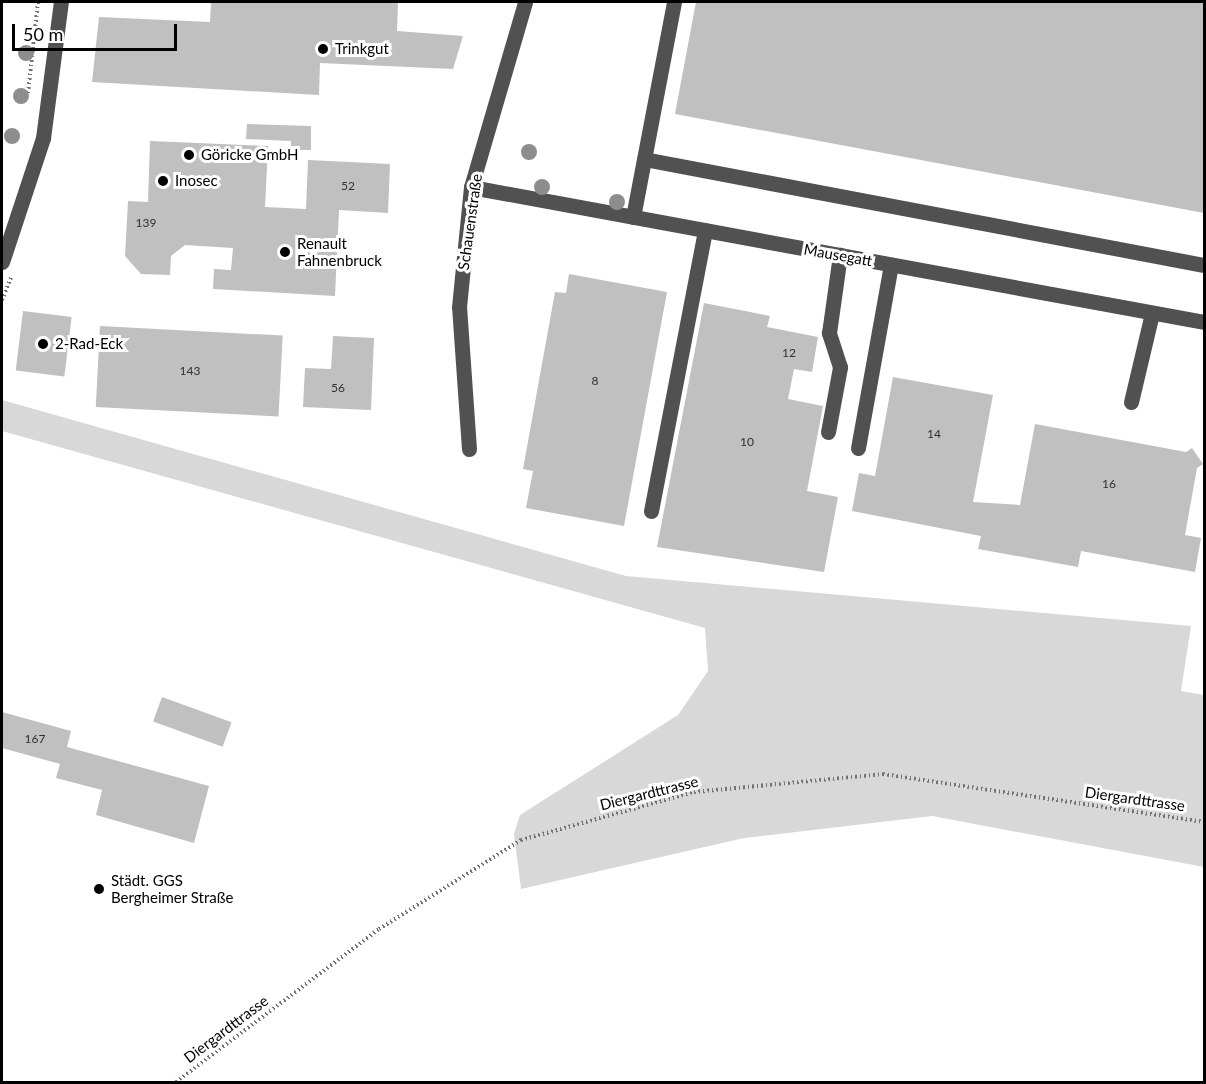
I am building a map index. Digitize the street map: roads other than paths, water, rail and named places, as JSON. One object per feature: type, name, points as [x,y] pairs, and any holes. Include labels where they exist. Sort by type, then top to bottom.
[{"type":"street","points":[[2,262],[43,138],[62,2]]},
{"type":"street","name":"Schauenstraße","points":[[469,449],[459,307],[471,188],[525,2]]},
{"type":"street","points":[[633,217],[674,2]]},
{"type":"street","points":[[644,159],[1204,265]]},
{"type":"street","name":"Mausegatt","points":[[471,188],[1204,322]]},
{"type":"street","points":[[651,511],[705,231]]},
{"type":"street","points":[[828,432],[840,367],[828,333],[840,255]]},
{"type":"street","points":[[858,448],[891,265]]},
{"type":"street","points":[[1131,402],[1152,312]]},
{"type":"place","name":"Trinkgut","points":[[323,49]]},
{"type":"place","name":"Göricke GmbH","points":[[189,155]]},
{"type":"place","name":"Inosec","points":[[163,181]]},
{"type":"place","name":"Renault Fahnenbruck","points":[[285,252]]},
{"type":"place","name":"2-Rad-Eck","points":[[43,344]]},
{"type":"place","name":"Städt. GGS Bergheimer Straße","points":[[99,889]]}]
